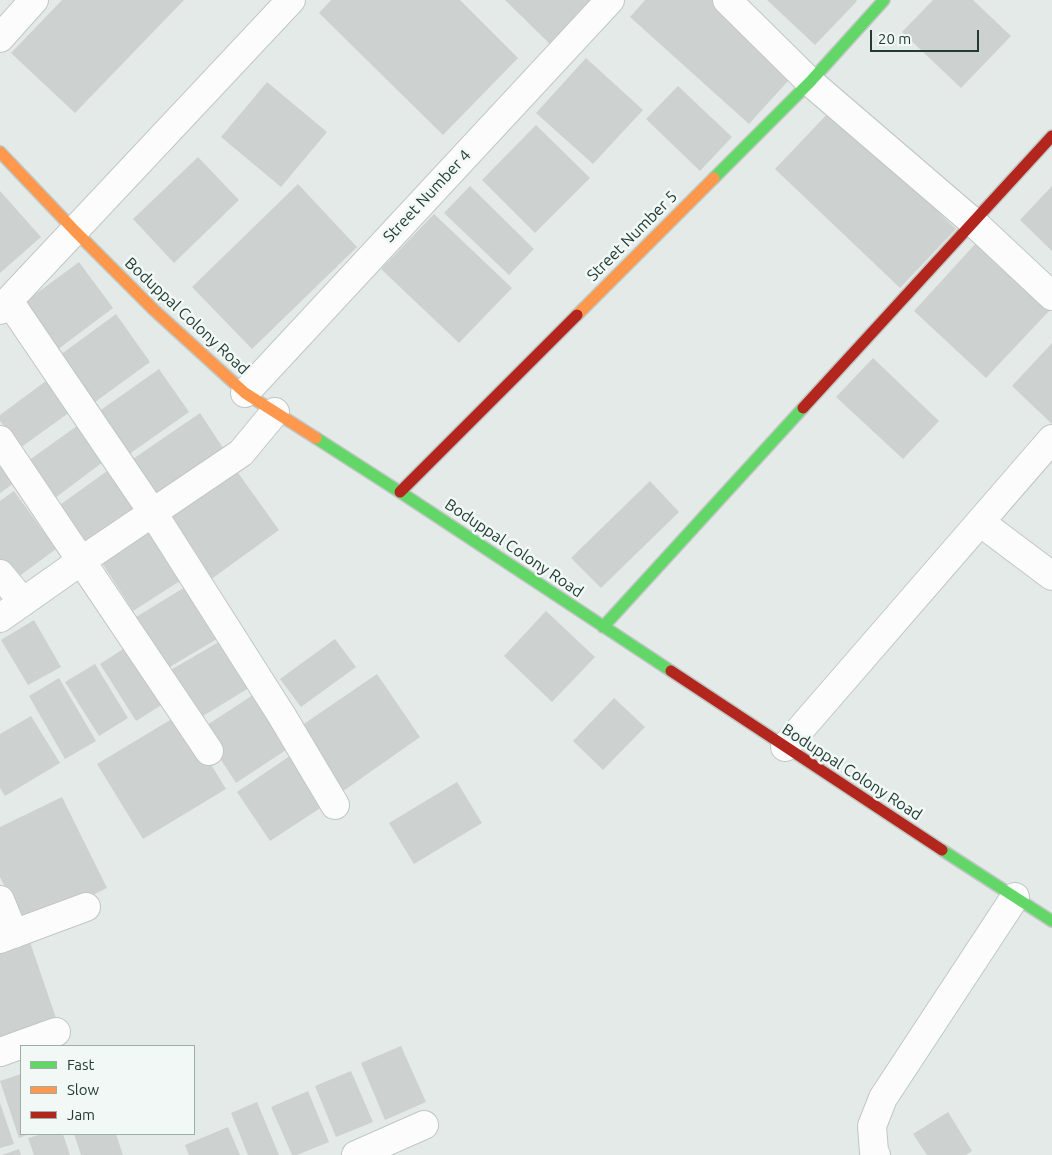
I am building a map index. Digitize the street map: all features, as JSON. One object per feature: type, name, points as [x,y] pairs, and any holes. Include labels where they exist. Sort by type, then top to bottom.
[{"type":"street","points":[[0,38],[34,0]]},
{"type":"street","points":[[292,0],[5,306],[153,512],[282,716],[335,805]]},
{"type":"street","name":"Street Number 4","points":[[245,393],[610,0]]},
{"type":"street","points":[[727,0],[810,82],[973,222],[1052,296]]},
{"type":"street","name":"Street Number 5","points":[[400,492],[810,82],[884,0]]},
{"type":"street","points":[[603,627],[1052,136]]},
{"type":"street","name":"Boduppal Colony Road","points":[[0,152],[74,231],[154,310],[245,393],[400,492],[785,747],[1052,920]]},
{"type":"street","points":[[0,618],[241,453],[275,412]]},
{"type":"street","points":[[785,747],[1052,439]]},
{"type":"street","points":[[0,440],[209,751]]},
{"type":"street","points":[[980,522],[1052,576]]},
{"type":"street","points":[[0,574],[23,602]]},
{"type":"street","points":[[876,1155],[874,1152],[872,1126],[883,1098],[1015,897]]},
{"type":"street","points":[[0,900],[7,937],[86,907]]},
{"type":"street","points":[[0,1052],[56,1032]]},
{"type":"street","points":[[356,1155],[424,1125]]},
{"type":"building","points":[[62,0],[184,0],[75,113],[11,53]]},
{"type":"building","points":[[331,0],[460,0],[518,58],[443,135],[319,13]]},
{"type":"building","points":[[505,0],[599,0],[553,47]]},
{"type":"building","points":[[645,0],[718,0],[797,71],[749,124],[630,17]]},
{"type":"building","points":[[767,0],[856,0],[857,1],[815,45]]},
{"type":"building","points":[[933,0],[973,0],[1011,36],[961,88],[902,32]]},
{"type":"building","points":[[586,58],[643,110],[593,164],[536,113]]},
{"type":"building","points":[[267,82],[327,132],[281,187],[221,137]]},
{"type":"building","points":[[678,86],[732,137],[700,171],[646,119]]},
{"type":"building","points":[[831,110],[956,229],[900,288],[775,169]]},
{"type":"building","points":[[536,125],[590,178],[535,233],[482,180]]},
{"type":"building","points":[[198,157],[239,200],[174,263],[133,219]]},
{"type":"building","points":[[298,184],[357,247],[252,349],[192,287]]},
{"type":"building","points":[[470,186],[534,249],[509,275],[444,213]]},
{"type":"building","points":[[1052,186],[1052,251],[1020,220]]},
{"type":"building","points":[[0,191],[41,237],[0,273]]},
{"type":"building","points":[[434,214],[512,288],[459,343],[381,269]]},
{"type":"building","points":[[977,242],[1050,310],[986,378],[914,311]]},
{"type":"building","points":[[79,262],[113,308],[57,350],[22,304]]},
{"type":"building","points":[[116,314],[150,362],[91,405],[56,358]]},
{"type":"building","points":[[1052,343],[1052,424],[1012,386]]},
{"type":"building","points":[[873,358],[939,421],[903,459],[836,397]]},
{"type":"building","points":[[159,369],[189,412],[128,455],[98,412]]},
{"type":"building","points":[[54,375],[77,407],[20,448],[0,421],[0,415]]},
{"type":"building","points":[[200,413],[229,457],[160,504],[130,461]]},
{"type":"building","points":[[81,423],[107,459],[55,498],[28,461]]},
{"type":"building","points":[[0,458],[17,481],[0,493]]},
{"type":"building","points":[[231,463],[279,530],[210,580],[162,514]]},
{"type":"building","points":[[110,469],[141,512],[85,552],[54,509]]},
{"type":"building","points":[[650,481],[679,512],[601,588],[571,558]]},
{"type":"building","points":[[14,491],[56,549],[14,580],[0,562],[0,501]]},
{"type":"building","points":[[152,531],[183,579],[133,611],[102,563]]},
{"type":"building","points":[[190,584],[222,636],[168,668],[136,617]]},
{"type":"building","points":[[546,611],[595,657],[552,702],[504,656]]},
{"type":"building","points":[[34,620],[61,667],[28,685],[1,640]]},
{"type":"building","points":[[229,636],[257,683],[198,719],[169,671]]},
{"type":"building","points":[[335,639],[356,667],[301,707],[280,679]]},
{"type":"building","points":[[134,642],[171,699],[136,721],[100,664]]},
{"type":"building","points":[[95,664],[128,718],[99,736],[65,682]]},
{"type":"building","points":[[377,674],[420,737],[339,794],[295,730]]},
{"type":"building","points":[[59,678],[96,741],[65,759],[29,696]]},
{"type":"building","points":[[256,693],[292,746],[236,783],[201,729]]},
{"type":"building","points":[[614,698],[645,727],[603,770],[573,741]]},
{"type":"building","points":[[180,714],[226,789],[143,839],[97,764]]},
{"type":"building","points":[[31,716],[60,763],[5,796],[0,788],[0,734]]},
{"type":"building","points":[[294,753],[328,803],[270,841],[237,792]]},
{"type":"building","points":[[457,782],[482,823],[414,864],[389,823]]},
{"type":"building","points":[[62,797],[107,888],[25,928],[0,877],[0,827]]},
{"type":"building","points":[[30,942],[58,1024],[0,1043],[0,952]]},
{"type":"building","points":[[401,1046],[426,1102],[385,1120],[361,1063]]},
{"type":"building","points":[[351,1071],[373,1122],[336,1137],[315,1086]]},
{"type":"building","points":[[20,1074],[20,1135],[26,1135],[19,1138],[0,1081]]},
{"type":"building","points":[[308,1091],[329,1142],[297,1155],[292,1155],[271,1107]]},
{"type":"building","points":[[257,1102],[279,1155],[248,1155],[231,1113]]},
{"type":"building","points":[[0,1103],[14,1144],[0,1148]]},
{"type":"building","points":[[948,1112],[972,1151],[966,1155],[927,1155],[913,1134]]},
{"type":"building","points":[[228,1127],[240,1155],[189,1155],[185,1145]]},
{"type":"building","points":[[38,1135],[63,1135],[70,1155],[34,1155],[28,1138]]},
{"type":"building","points":[[74,1135],[116,1135],[123,1155],[81,1155]]},
{"type":"building","points":[[19,1149],[21,1155],[2,1155]]},
{"type":"traffic: fast","points":[[714,178],[810,82],[884,0]]},
{"type":"traffic: fast","points":[[603,627],[803,408]]},
{"type":"traffic: fast","points":[[316,438],[671,671]]},
{"type":"traffic: fast","points":[[942,850],[1052,921]]},
{"type":"traffic: slow","points":[[0,152],[154,310],[245,393],[316,438]]},
{"type":"traffic: slow","points":[[577,315],[714,178]]},
{"type":"traffic: jam","points":[[803,408],[1052,136]]},
{"type":"traffic: jam","points":[[400,492],[577,315]]},
{"type":"traffic: jam","points":[[671,671],[942,850]]}]
